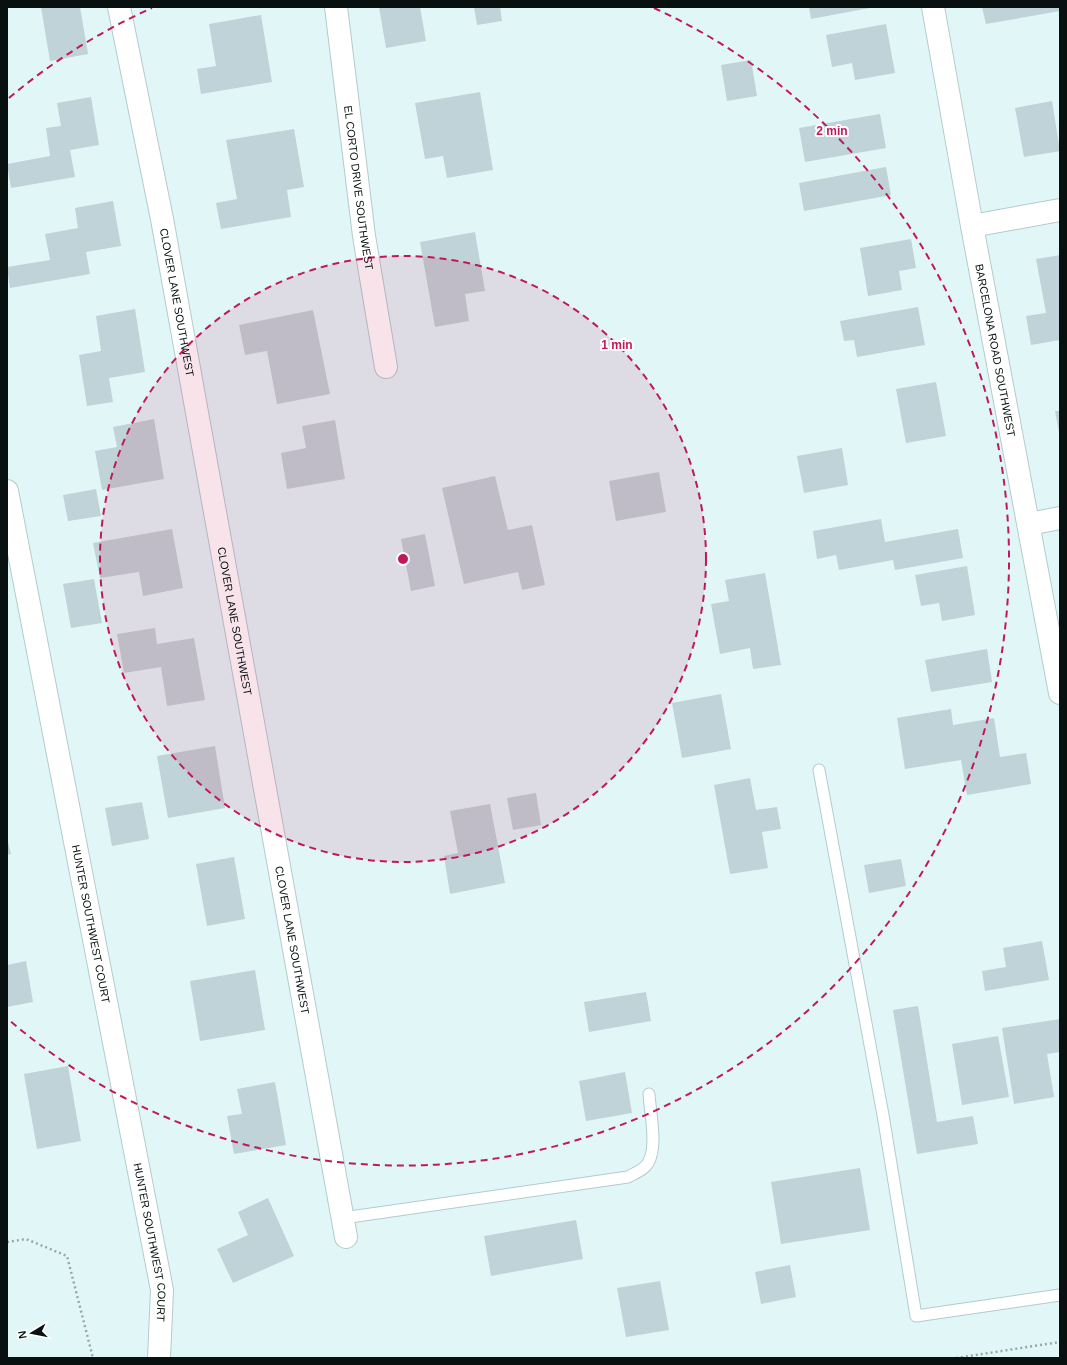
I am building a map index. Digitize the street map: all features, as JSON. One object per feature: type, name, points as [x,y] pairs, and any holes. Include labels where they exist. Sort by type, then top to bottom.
[{"type":"street","name":"CLOVER LANE SOUTHWEST","points":[[119,7],[162,219],[344,1228]]},
{"type":"street","name":"EL CORTO DRIVE SOUTHWEST","points":[[336,7],[364,236],[386,367]]},
{"type":"street","name":"BARCELONA ROAD SOUTHWEST","points":[[933,7],[972,226],[1060,694]]},
{"type":"street","points":[[972,226],[1060,210]]},
{"type":"street","name":"HUNTER SOUTHWEST COURT","points":[[7,491],[162,1290],[159,1358]]},
{"type":"street","points":[[1029,524],[1060,518]]},
{"type":"lane","points":[[819,770],[883,1115],[916,1316],[1060,1295]]},
{"type":"lane","points":[[344,1228],[628,1178],[642,1169],[648,1162],[653,1149],[649,1094]]},
{"type":"path","points":[[7,1242],[26,1239],[67,1256],[93,1358]]},
{"type":"path","points":[[956,1358],[1060,1342]]},
{"type":"building","points":[[41,7],[80,7],[88,54],[50,61]]},
{"type":"building","points":[[379,7],[420,7],[426,41],[386,48]]},
{"type":"building","points":[[474,7],[500,7],[502,21],[477,25]]},
{"type":"building","points":[[809,7],[870,7],[870,8],[811,19]]},
{"type":"building","points":[[982,7],[1060,7],[1060,11],[986,24]]},
{"type":"building","points":[[261,15],[272,82],[201,94],[197,69],[216,66],[209,24]]},
{"type":"building","points":[[886,24],[895,73],[855,80],[852,63],[832,67],[826,35]]},
{"type":"building","points":[[751,60],[757,96],[727,101],[721,65]]},
{"type":"building","points":[[480,92],[493,170],[447,178],[443,156],[425,159],[415,103]]},
{"type":"building","points":[[91,97],[99,145],[70,150],[75,177],[11,188],[7,164],[50,156],[46,128],[61,126],[57,103]]},
{"type":"building","points":[[1052,101],[1060,151],[1024,157],[1015,108]]},
{"type":"building","points":[[880,114],[886,148],[805,162],[799,128]]},
{"type":"building","points":[[294,129],[304,187],[287,190],[291,217],[221,229],[216,203],[237,199],[226,140]]},
{"type":"building","points":[[886,167],[891,195],[804,211],[799,183]]},
{"type":"building","points":[[113,201],[121,246],[86,252],[90,274],[10,288],[7,267],[50,260],[45,234],[78,228],[75,208]]},
{"type":"building","points":[[475,232],[485,291],[465,294],[469,321],[435,327],[420,242]]},
{"type":"building","points":[[911,239],[916,268],[899,271],[902,290],[868,296],[860,248]]},
{"type":"building","points":[[1060,255],[1060,340],[1031,345],[1026,316],[1046,313],[1036,259]]},
{"type":"building","points":[[918,307],[925,345],[857,357],[854,340],[844,341],[840,321]]},
{"type":"building","points":[[135,309],[145,372],[109,378],[113,402],[87,406],[79,355],[101,351],[96,316]]},
{"type":"building","points":[[313,310],[330,394],[277,404],[267,351],[245,355],[239,325]]},
{"type":"building","points":[[936,382],[946,436],[906,443],[896,389]]},
{"type":"building","points":[[1055,411],[1060,411],[1060,432],[1059,432]]},
{"type":"building","points":[[154,419],[164,479],[102,490],[95,451],[117,447],[113,427]]},
{"type":"building","points":[[335,420],[345,479],[287,489],[281,453],[306,448],[302,426]]},
{"type":"building","points":[[842,448],[848,485],[804,493],[797,456]]},
{"type":"building","points":[[659,472],[666,512],[616,521],[609,481]]},
{"type":"building","points":[[495,476],[508,530],[532,525],[545,585],[522,590],[518,572],[464,584],[442,488]]},
{"type":"building","points":[[96,489],[101,516],[68,521],[63,495]]},
{"type":"building","points":[[881,519],[885,542],[958,529],[963,558],[895,570],[893,560],[839,570],[836,555],[817,559],[813,531]]},
{"type":"building","points":[[172,529],[183,588],[143,596],[139,572],[100,578],[93,543]]},
{"type":"building","points":[[425,534],[435,586],[411,591],[401,539]]},
{"type":"building","points":[[967,566],[975,615],[942,621],[939,603],[921,606],[915,575]]},
{"type":"building","points":[[765,573],[781,665],[753,669],[750,648],[720,654],[711,604],[729,601],[725,580]]},
{"type":"building","points":[[94,579],[102,623],[71,628],[63,584]]},
{"type":"building","points":[[155,628],[157,644],[194,638],[205,700],[167,706],[161,667],[124,673],[117,634]]},
{"type":"building","points":[[987,649],[992,682],[931,692],[925,660]]},
{"type":"building","points":[[721,694],[731,749],[682,758],[672,703]]},
{"type":"building","points":[[951,709],[953,725],[994,718],[1000,757],[1026,753],[1031,784],[967,795],[961,760],[905,769],[897,718]]},
{"type":"building","points":[[215,746],[225,808],[168,818],[157,756]]},
{"type":"building","points":[[750,778],[756,810],[777,807],[781,829],[762,832],[768,868],[730,874],[714,785]]},
{"type":"building","points":[[536,793],[541,825],[513,830],[507,798]]},
{"type":"building","points":[[142,802],[149,839],[112,846],[105,808]]},
{"type":"building","points":[[490,804],[505,883],[450,894],[444,856],[458,853],[450,811]]},
{"type":"building","points":[[7,838],[11,854],[7,855]]},
{"type":"building","points":[[234,857],[245,919],[207,926],[196,864]]},
{"type":"building","points":[[901,859],[906,886],[869,893],[864,865]]},
{"type":"building","points":[[1042,941],[1049,980],[985,991],[982,971],[1006,967],[1003,948]]},
{"type":"building","points":[[26,961],[33,1002],[7,1007],[7,965]]},
{"type":"building","points":[[255,970],[265,1030],[200,1041],[190,981]]},
{"type":"building","points":[[646,992],[651,1021],[589,1032],[584,1002]]},
{"type":"building","points":[[918,1006],[937,1122],[973,1116],[978,1144],[917,1154],[893,1010]]},
{"type":"building","points":[[1060,1019],[1060,1052],[1047,1054],[1054,1097],[1014,1104],[1002,1028]]},
{"type":"building","points":[[998,1036],[1009,1097],[962,1105],[952,1044]]},
{"type":"building","points":[[68,1066],[81,1141],[37,1149],[24,1074]]},
{"type":"building","points":[[625,1072],[632,1113],[586,1121],[579,1081]]},
{"type":"building","points":[[275,1082],[286,1145],[234,1154],[227,1116],[242,1114],[237,1089]]},
{"type":"building","points":[[860,1168],[870,1230],[781,1244],[771,1182]]},
{"type":"building","points":[[268,1198],[294,1256],[233,1283],[217,1249],[248,1235],[238,1212]]},
{"type":"building","points":[[576,1220],[583,1259],[491,1276],[484,1236]]},
{"type":"building","points":[[790,1265],[796,1297],[761,1304],[755,1272]]},
{"type":"building","points":[[660,1281],[669,1330],[626,1337],[617,1288]]}]
